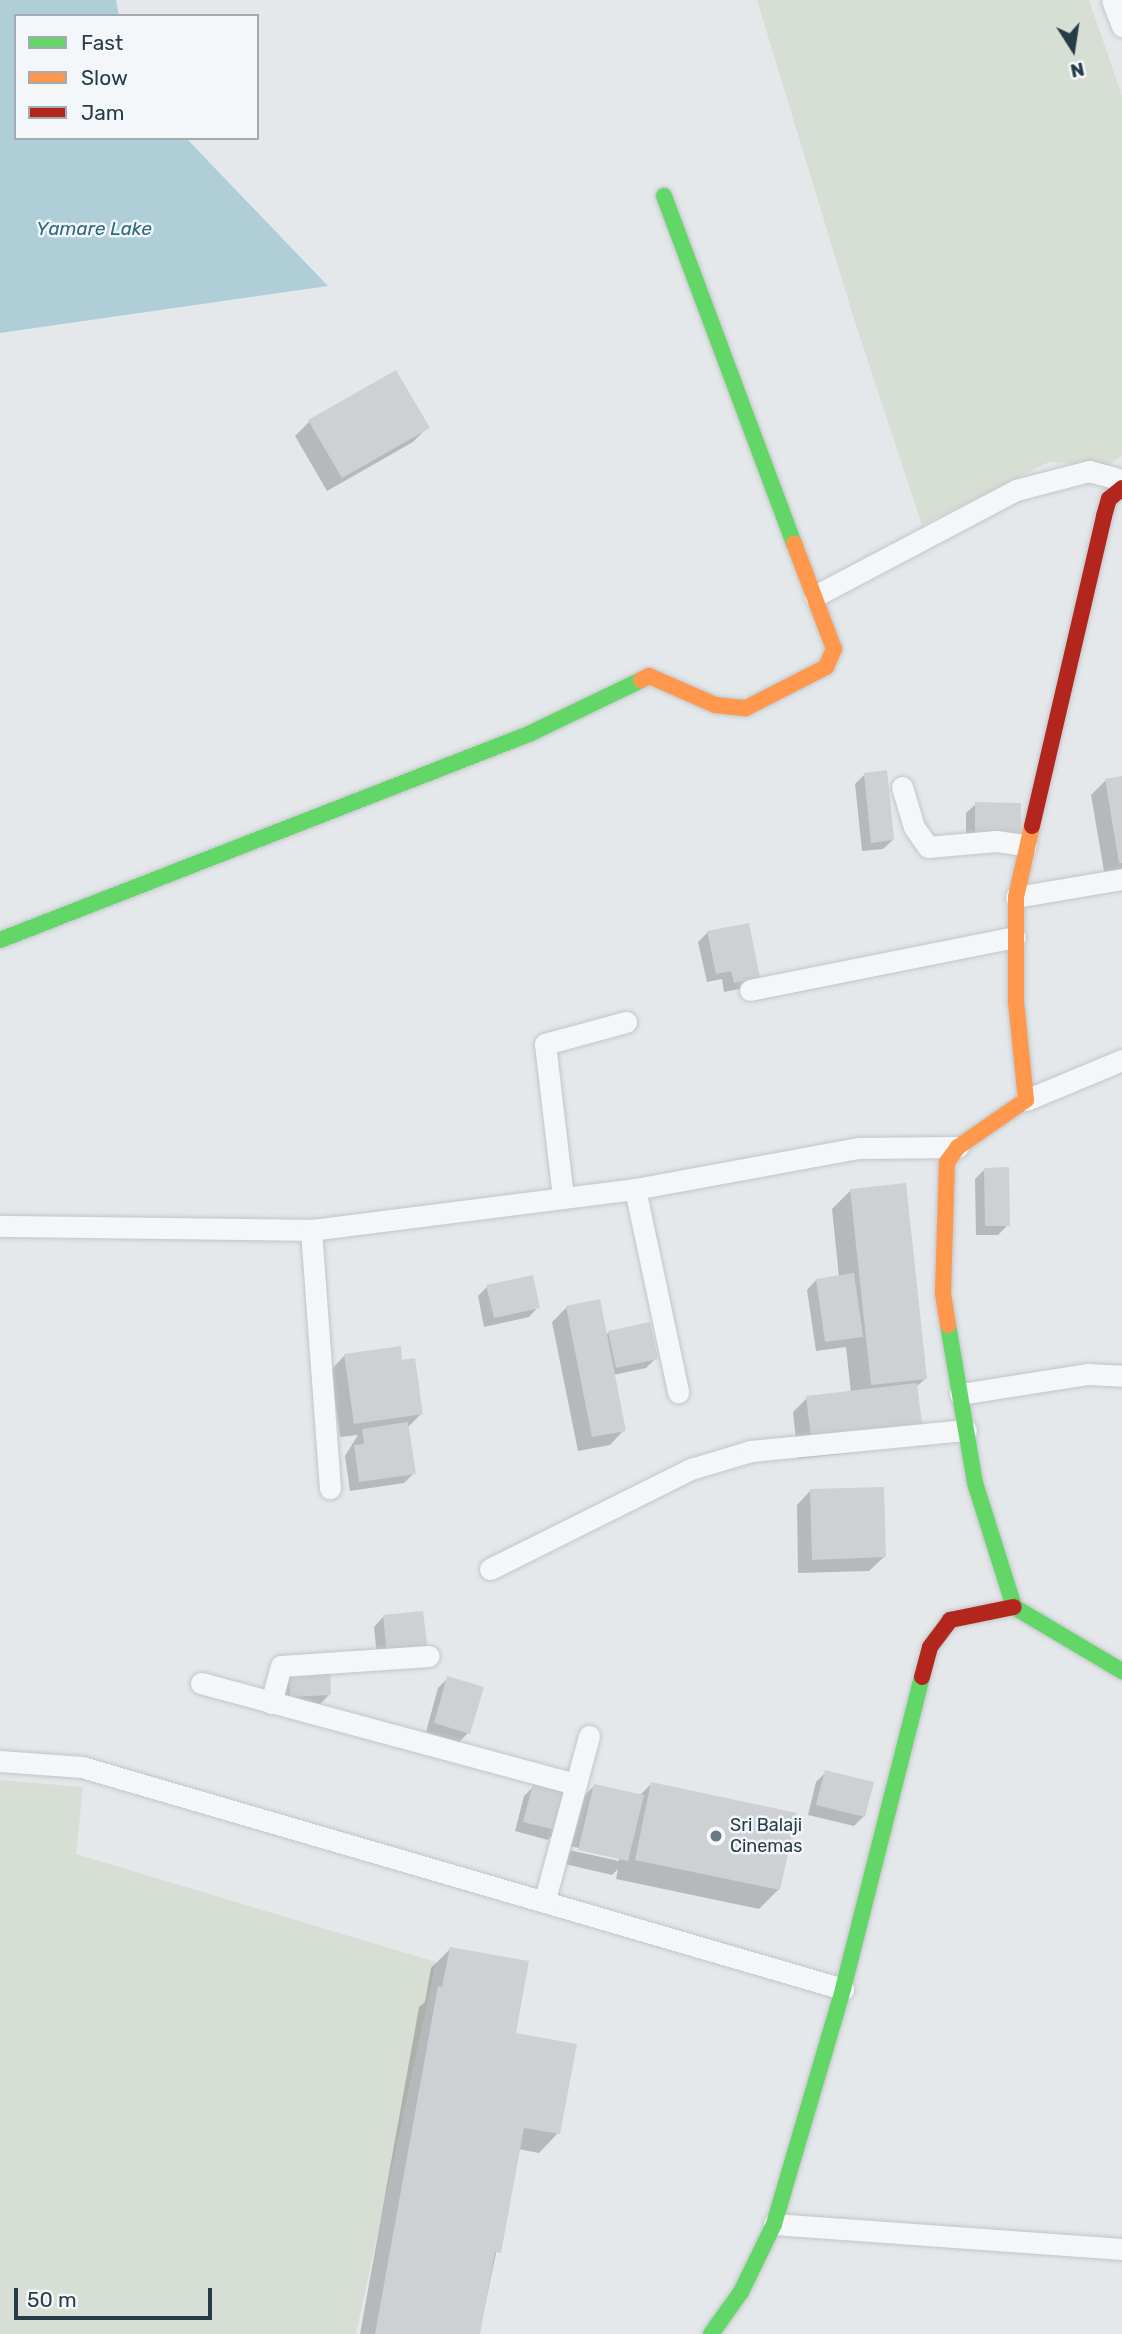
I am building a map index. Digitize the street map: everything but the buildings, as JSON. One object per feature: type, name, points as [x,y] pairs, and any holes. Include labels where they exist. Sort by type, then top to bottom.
[{"type":"street","points":[[1112,0],[1122,26]]},
{"type":"street","points":[[0,940],[529,734],[649,676],[715,705],[731,709],[760,705],[826,667],[834,649],[664,196]]},
{"type":"street","points":[[815,596],[1016,490],[1089,471],[1122,481]]},
{"type":"street","points":[[1026,1100],[1016,1001],[1016,897],[1104,516],[1109,499],[1122,488]]},
{"type":"street","points":[[902,787],[914,827],[928,847],[996,841],[1026,845]]},
{"type":"street","points":[[1016,897],[1122,879]]},
{"type":"street","points":[[750,990],[1015,937]]},
{"type":"street","points":[[563,1197],[545,1044],[626,1022]]},
{"type":"street","points":[[1122,1060],[1026,1100],[958,1146],[947,1162],[943,1293],[975,1483],[1014,1607],[1113,1666],[1122,1648]]},
{"type":"street","points":[[0,1226],[311,1230],[635,1189],[858,1148],[958,1146]]},
{"type":"street","points":[[635,1189],[678,1392]]},
{"type":"street","points":[[311,1230],[330,1488]]},
{"type":"street","points":[[960,1394],[1088,1374],[1122,1376]]},
{"type":"street","points":[[490,1569],[691,1469],[751,1451],[966,1430]]},
{"type":"street","points":[[711,2334],[741,2291],[774,2224],[843,1989],[930,1647],[950,1620],[1014,1607]]},
{"type":"street","points":[[271,1703],[281,1666],[429,1656]]},
{"type":"street","points":[[201,1683],[576,1784]]},
{"type":"street","points":[[545,1899],[589,1737]]},
{"type":"street","points":[[0,1761],[82,1767],[545,1899],[843,1989]]},
{"type":"street","points":[[774,2224],[1122,2249]]},
{"type":"shaded area","points":[[757,0],[1089,0],[1122,96],[1122,456],[1107,466],[1049,462],[922,525],[854,319]]},
{"type":"shaded area","points":[[0,1780],[83,1787],[76,1854],[436,1962],[356,2334],[0,2334]]},
{"type":"water","name":"Yamare Lake","points":[[0,0],[116,0],[119,14],[14,14],[14,140],[188,140],[328,286],[0,333]]},
{"type":"traffic: fast","points":[[664,196],[794,543]]},
{"type":"traffic: fast","points":[[0,940],[529,734],[641,680]]},
{"type":"traffic: fast","points":[[948,1325],[975,1483],[1014,1607],[1122,1671]]},
{"type":"traffic: fast","points":[[711,2334],[741,2292],[774,2224],[843,1989],[922,1677]]},
{"type":"traffic: slow","points":[[641,680],[649,676],[715,705],[746,708],[826,667],[834,649],[794,543]]},
{"type":"traffic: slow","points":[[948,1325],[943,1293],[947,1162],[958,1147],[1026,1100],[1016,1001],[1016,897],[1032,826]]},
{"type":"traffic: jam","points":[[1032,826],[1104,516],[1109,499],[1122,488]]},
{"type":"traffic: jam","points":[[922,1677],[930,1647],[950,1620],[1014,1607]]},
{"type":"place","name":"Sri Balaji Cinemas","points":[[716,1836]]}]
